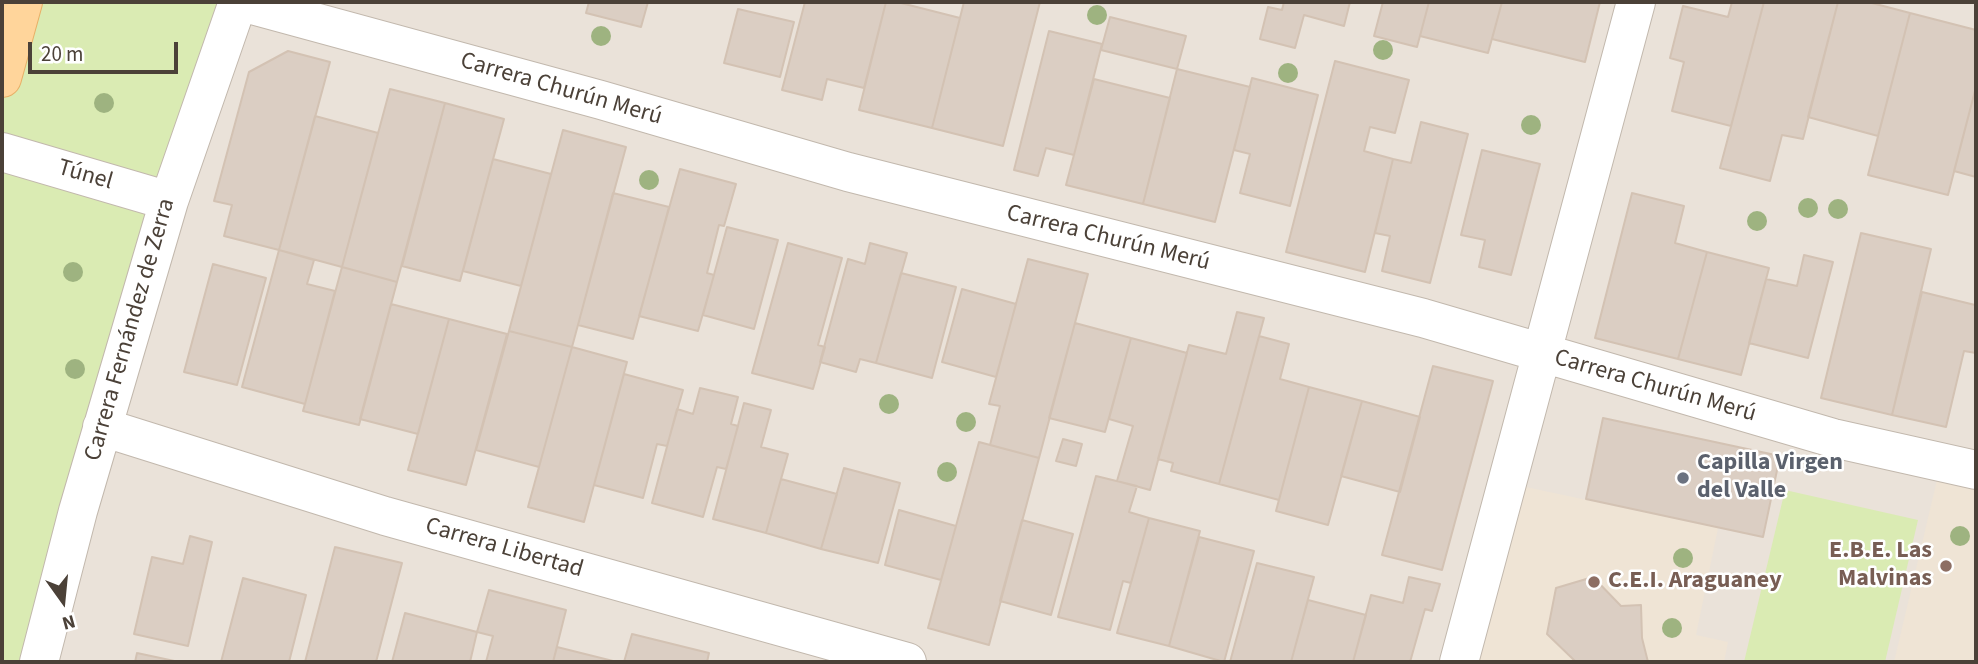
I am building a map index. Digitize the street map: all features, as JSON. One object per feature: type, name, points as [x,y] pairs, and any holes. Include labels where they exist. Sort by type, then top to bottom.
[{"type":"main road","points":[[2,78],[23,2]]},
{"type":"street","name":"Carrera Fernández de Zerra","points":[[39,662],[78,511],[169,201],[240,2]]},
{"type":"street","name":"Carrera Churún Merú","points":[[240,2],[601,100],[848,172],[1423,318],[1833,438],[1976,470]]},
{"type":"street","points":[[1459,662],[1636,2]]},
{"type":"street","name":"Túnel","points":[[2,152],[169,201]]},
{"type":"street","name":"Carrera Libertad","points":[[102,428],[386,516],[907,662]]},
{"type":"shaded area","points":[[238,2],[1976,2],[1976,662],[39,662]]},
{"type":"shaded area","name":"E.B.E. Las Malvinas","points":[[1941,463],[1976,470],[1976,662],[1894,662]]},
{"type":"shaded area","name":"C.E.I. Araguaney","points":[[1507,483],[1718,528],[1696,635],[1728,642],[1724,662],[1459,662]]},
{"type":"green space","points":[[23,2],[238,2],[39,662],[2,662],[2,78]]},
{"type":"green space","points":[[1785,490],[1918,520],[1885,662],[1744,662]]},
{"type":"building","points":[[589,2],[648,2],[641,27],[586,13]]},
{"type":"building","points":[[805,2],[886,2],[864,88],[827,79],[822,100],[782,90]]},
{"type":"building","points":[[886,2],[897,2],[960,18],[932,128],[859,110]]},
{"type":"building","points":[[964,2],[1040,2],[1003,146],[932,128]]},
{"type":"building","points":[[1284,2],[1350,2],[1344,26],[1304,15],[1295,48],[1260,39],[1268,7],[1282,10]]},
{"type":"building","points":[[1383,2],[1429,2],[1417,47],[1374,36]]},
{"type":"building","points":[[1429,2],[1502,2],[1488,53],[1420,36]]},
{"type":"building","points":[[1502,2],[1600,2],[1585,62],[1492,39]]},
{"type":"building","points":[[1732,2],[1764,2],[1731,126],[1672,111],[1684,62],[1670,58],[1683,6],[1728,17]]},
{"type":"building","points":[[1764,2],[1838,2],[1803,139],[1782,135],[1770,181],[1720,168]]},
{"type":"building","points":[[1838,2],[1868,2],[1910,13],[1878,136],[1808,117]]},
{"type":"building","points":[[738,9],[794,22],[780,77],[724,63]]},
{"type":"building","points":[[1910,13],[1976,30],[1976,87],[1948,195],[1868,175]]},
{"type":"building","points":[[1110,17],[1186,36],[1177,69],[1101,50]]},
{"type":"building","points":[[1049,31],[1102,44],[1074,155],[1046,148],[1038,176],[1014,170]]},
{"type":"building","points":[[288,51],[330,62],[279,250],[224,236],[232,205],[214,201],[249,72]]},
{"type":"building","points":[[1335,61],[1409,80],[1395,133],[1370,127],[1364,151],[1393,159],[1365,272],[1286,252]]},
{"type":"building","points":[[1177,69],[1250,87],[1215,222],[1143,204]]},
{"type":"building","points":[[1252,78],[1318,95],[1290,206],[1240,193],[1250,154],[1234,150]]},
{"type":"building","points":[[1094,79],[1170,98],[1143,204],[1066,185]]},
{"type":"building","points":[[1976,87],[1976,177],[1954,171]]},
{"type":"building","points":[[390,89],[445,103],[397,282],[342,267]]},
{"type":"building","points":[[445,103],[504,119],[460,281],[402,266]]},
{"type":"building","points":[[315,116],[378,133],[342,267],[279,250]]},
{"type":"building","points":[[1421,122],[1468,134],[1430,283],[1382,271],[1390,236],[1375,233],[1393,159],[1411,163]]},
{"type":"building","points":[[563,130],[626,147],[572,347],[509,331]]},
{"type":"building","points":[[1482,150],[1540,164],[1511,275],[1479,267],[1485,240],[1461,235]]},
{"type":"building","points":[[493,159],[551,174],[521,286],[463,271]]},
{"type":"building","points":[[680,169],[736,184],[724,226],[719,225],[707,273],[714,275],[698,331],[639,316]]},
{"type":"building","points":[[613,193],[669,207],[633,339],[578,325]]},
{"type":"building","points":[[1632,193],[1684,206],[1675,243],[1707,252],[1678,359],[1595,338]]},
{"type":"building","points":[[727,227],[778,240],[754,329],[703,315]]},
{"type":"building","points":[[1861,233],[1931,249],[1892,415],[1821,398]]},
{"type":"building","points":[[788,243],[842,258],[818,345],[825,347],[813,389],[752,373]]},
{"type":"building","points":[[870,243],[907,253],[876,363],[860,359],[856,372],[820,362],[848,259],[865,264]]},
{"type":"building","points":[[279,250],[314,260],[307,284],[335,291],[305,404],[242,387]]},
{"type":"building","points":[[1707,252],[1769,268],[1741,375],[1678,359]]},
{"type":"building","points":[[1804,255],[1833,262],[1808,358],[1749,343],[1766,279],[1797,286]]},
{"type":"building","points":[[1028,259],[1088,274],[1039,458],[990,445],[1000,406],[989,404]]},
{"type":"building","points":[[213,264],[266,278],[237,385],[184,372]]},
{"type":"building","points":[[342,267],[397,282],[359,425],[303,411]]},
{"type":"building","points":[[901,273],[956,287],[932,378],[876,363]]},
{"type":"building","points":[[962,289],[1016,304],[996,377],[942,362]]},
{"type":"building","points":[[1922,292],[1975,305],[1976,301],[1976,353],[1964,351],[1946,427],[1892,415]]},
{"type":"building","points":[[391,304],[449,319],[418,434],[360,419]]},
{"type":"building","points":[[1237,312],[1264,318],[1219,484],[1171,471],[1173,463],[1158,459],[1189,345],[1226,354]]},
{"type":"building","points":[[449,319],[507,334],[466,485],[408,470]]},
{"type":"building","points":[[1075,323],[1131,338],[1105,432],[1049,418]]},
{"type":"building","points":[[509,331],[572,347],[539,467],[476,450]]},
{"type":"building","points":[[1259,336],[1289,344],[1280,379],[1309,387],[1279,500],[1219,484]]},
{"type":"building","points":[[1131,338],[1187,353],[1150,490],[1117,481],[1133,426],[1109,419]]},
{"type":"building","points":[[572,347],[627,362],[584,522],[528,507]]},
{"type":"building","points":[[1433,366],[1493,381],[1442,570],[1382,555]]},
{"type":"building","points":[[624,374],[683,390],[667,446],[657,444],[643,498],[594,485]]},
{"type":"building","points":[[1309,387],[1362,401],[1328,525],[1276,511]]},
{"type":"building","points":[[700,388],[738,397],[731,424],[738,426],[726,469],[717,467],[703,517],[652,503],[677,409],[693,414]]},
{"type":"building","points":[[1362,401],[1420,417],[1400,492],[1341,476]]},
{"type":"building","points":[[744,403],[771,410],[761,447],[788,454],[766,533],[713,519]]},
{"type":"building","name":"Capilla Virgen del Valle","points":[[1603,418],[1780,456],[1763,537],[1586,499]]},
{"type":"building","points":[[1063,439],[1082,444],[1076,466],[1056,461]]},
{"type":"building","points":[[979,442],[1039,458],[989,645],[928,628]]},
{"type":"building","points":[[844,468],[900,483],[878,563],[821,549]]},
{"type":"building","points":[[1096,476],[1137,486],[1129,512],[1149,518],[1131,583],[1123,581],[1110,630],[1058,617]]},
{"type":"building","points":[[781,479],[837,494],[821,549],[766,533]]},
{"type":"building","points":[[899,510],[956,526],[941,580],[885,565]]},
{"type":"building","points":[[1149,518],[1200,531],[1169,646],[1117,633]]},
{"type":"building","points":[[1022,520],[1073,534],[1051,615],[1000,601]]},
{"type":"building","points":[[190,536],[212,542],[188,646],[134,634],[152,557],[183,564]]},
{"type":"building","points":[[1199,537],[1254,551],[1224,662],[1169,646]]},
{"type":"building","points":[[335,547],[402,563],[376,662],[305,662]]},
{"type":"building","points":[[1257,563],[1314,577],[1291,662],[1230,662]]},
{"type":"building","points":[[1409,577],[1440,584],[1432,611],[1425,609],[1410,662],[1353,662],[1371,595],[1403,603]]},
{"type":"building","points":[[1593,577],[1621,606],[1641,605],[1642,638],[1648,662],[1576,662],[1547,634],[1556,588]]},
{"type":"building","points":[[243,578],[306,595],[289,662],[221,662]]},
{"type":"building","points":[[489,590],[566,610],[553,662],[486,662],[493,636],[477,632]]},
{"type":"building","points":[[1308,600],[1366,615],[1353,662],[1291,662]]},
{"type":"building","points":[[405,613],[477,632],[470,662],[392,662]]},
{"type":"building","points":[[632,634],[709,653],[707,662],[624,662]]},
{"type":"building","points":[[557,647],[613,661],[553,662]]},
{"type":"building","points":[[137,653],[179,662],[135,662]]},
{"type":"place","name":"Capilla Virgen del Valle","points":[[1683,478]]},
{"type":"place","name":"E.B.E. Las Malvinas","points":[[1946,566]]},
{"type":"place","name":"C.E.I. Araguaney","points":[[1594,582]]}]
